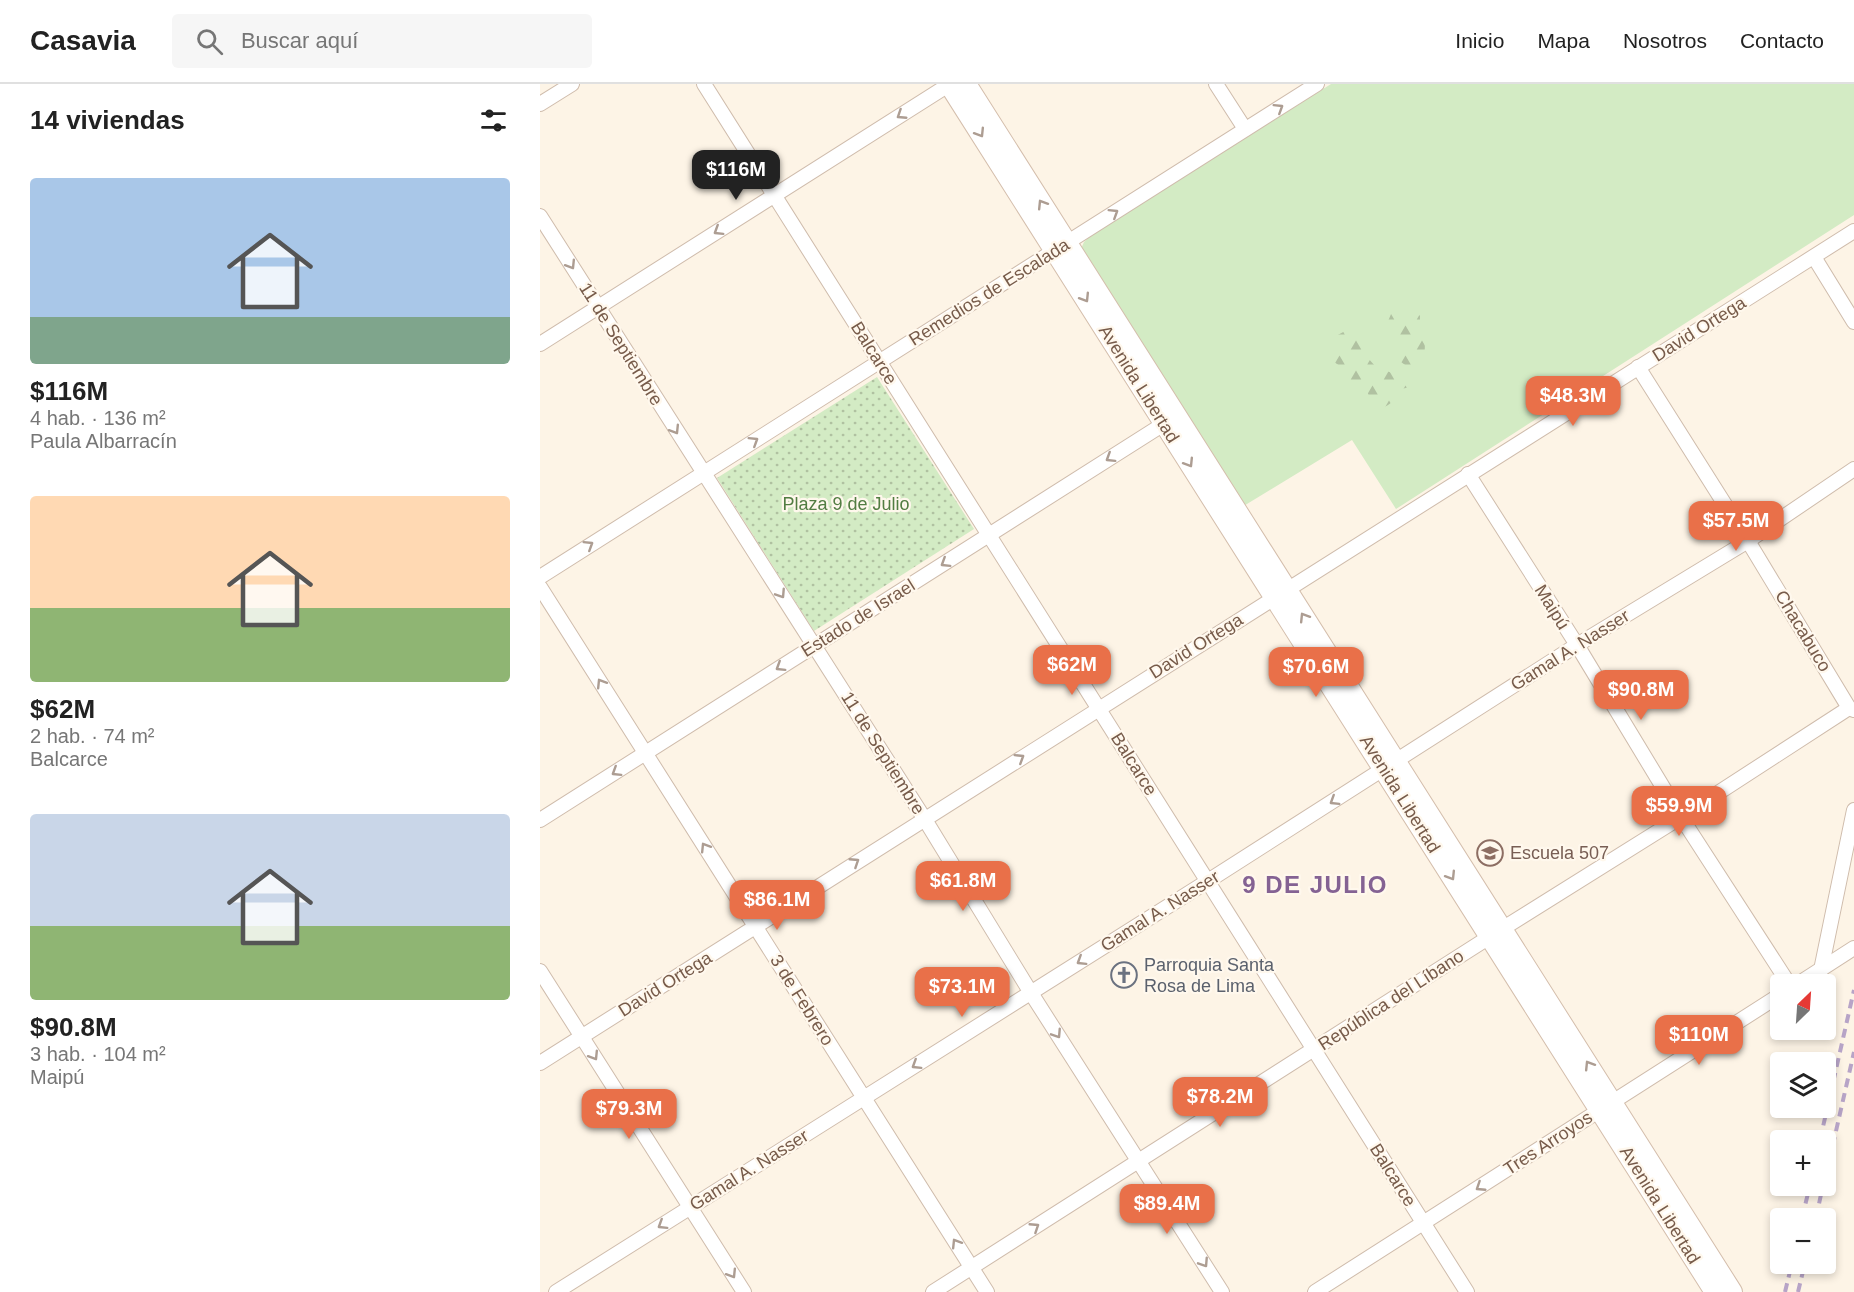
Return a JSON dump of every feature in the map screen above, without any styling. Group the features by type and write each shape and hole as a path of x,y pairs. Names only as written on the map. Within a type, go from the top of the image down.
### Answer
{"main road":[{"name":"Avenida Libertad","path":"949,84 1061,246"},
{"name":"Avenida Libertad","path":"966,84 1061,246 1606,1106 1716,1288"}],"street":[{"path":"540,104 572,84"},
{"name":"Balcarce","path":"704,84 1467,1292"},
{"path":"540,344 949,84"},
{"path":"1216,84 1245,129"},
{"name":"Remedios de Escalada","path":"540,576 1317,84"},
{"name":"11 de Septiembre","path":"540,216 815,646 1031,993 1222,1292"},
{"name":"David Ortega","path":"540,1063 1854,231"},
{"path":"1814,257 1854,322"},
{"name":"Chacabuco","path":"1638,367 1852,709"},
{"name":"Estado de Israel","path":"540,820 1170,420"},
{"name":"Gamal A. Nasser","path":"556,1292 1390,766 1576,645 1748,541 1854,469"},
{"name":"Maipú","path":"1468,474 1681,817 1783,974"},
{"name":"3 de Febrero","path":"540,587 987,1292"},
{"name":"República del Líbano","path":"933,1292 1852,709"},
{"path":"1821,970 1854,810"},
{"path":"1814,974 1854,948"},
{"path":"540,971 744,1292"},
{"name":"Tres Arroyos","path":"1315,1292 1770,1001"}],"green space":[{"path":"1331,84 1854,84 1854,215 1396,509 1352,440 1242,507 1081,249 1089,237"},
{"path":"1403,306 1417,312 1420,316 1425,351 1415,368 1408,367 1401,362 1397,342 1388,333 1386,326 1394,307"},
{"path":"1345,331 1360,334 1361,345 1367,357 1376,367 1392,373 1396,367 1405,369 1415,377 1413,384 1398,389 1392,402 1384,407 1370,399 1367,391 1351,391 1345,387 1344,369 1330,359 1336,336"},
{"name":"Plaza 9 de Julio","path":"877,377 974,529 814,631 717,478"}],"railway":[{"path":"1822,1130 1854,990"},
{"path":"1836,1131 1854,1052"},
{"path":"1804,1208 1807,1196"},
{"path":"1818,1208 1821,1196"},
{"path":"1785,1292 1789,1274"},
{"path":"1798,1292 1802,1274"}],"place":[{"name":"Escuela 507","path":"1490,853"},
{"name":"Parroquia Santa Rosa de Lima","path":"1124,975"}],"district":[{"name":"9 DE JULIO","path":"1315,884"}]}
